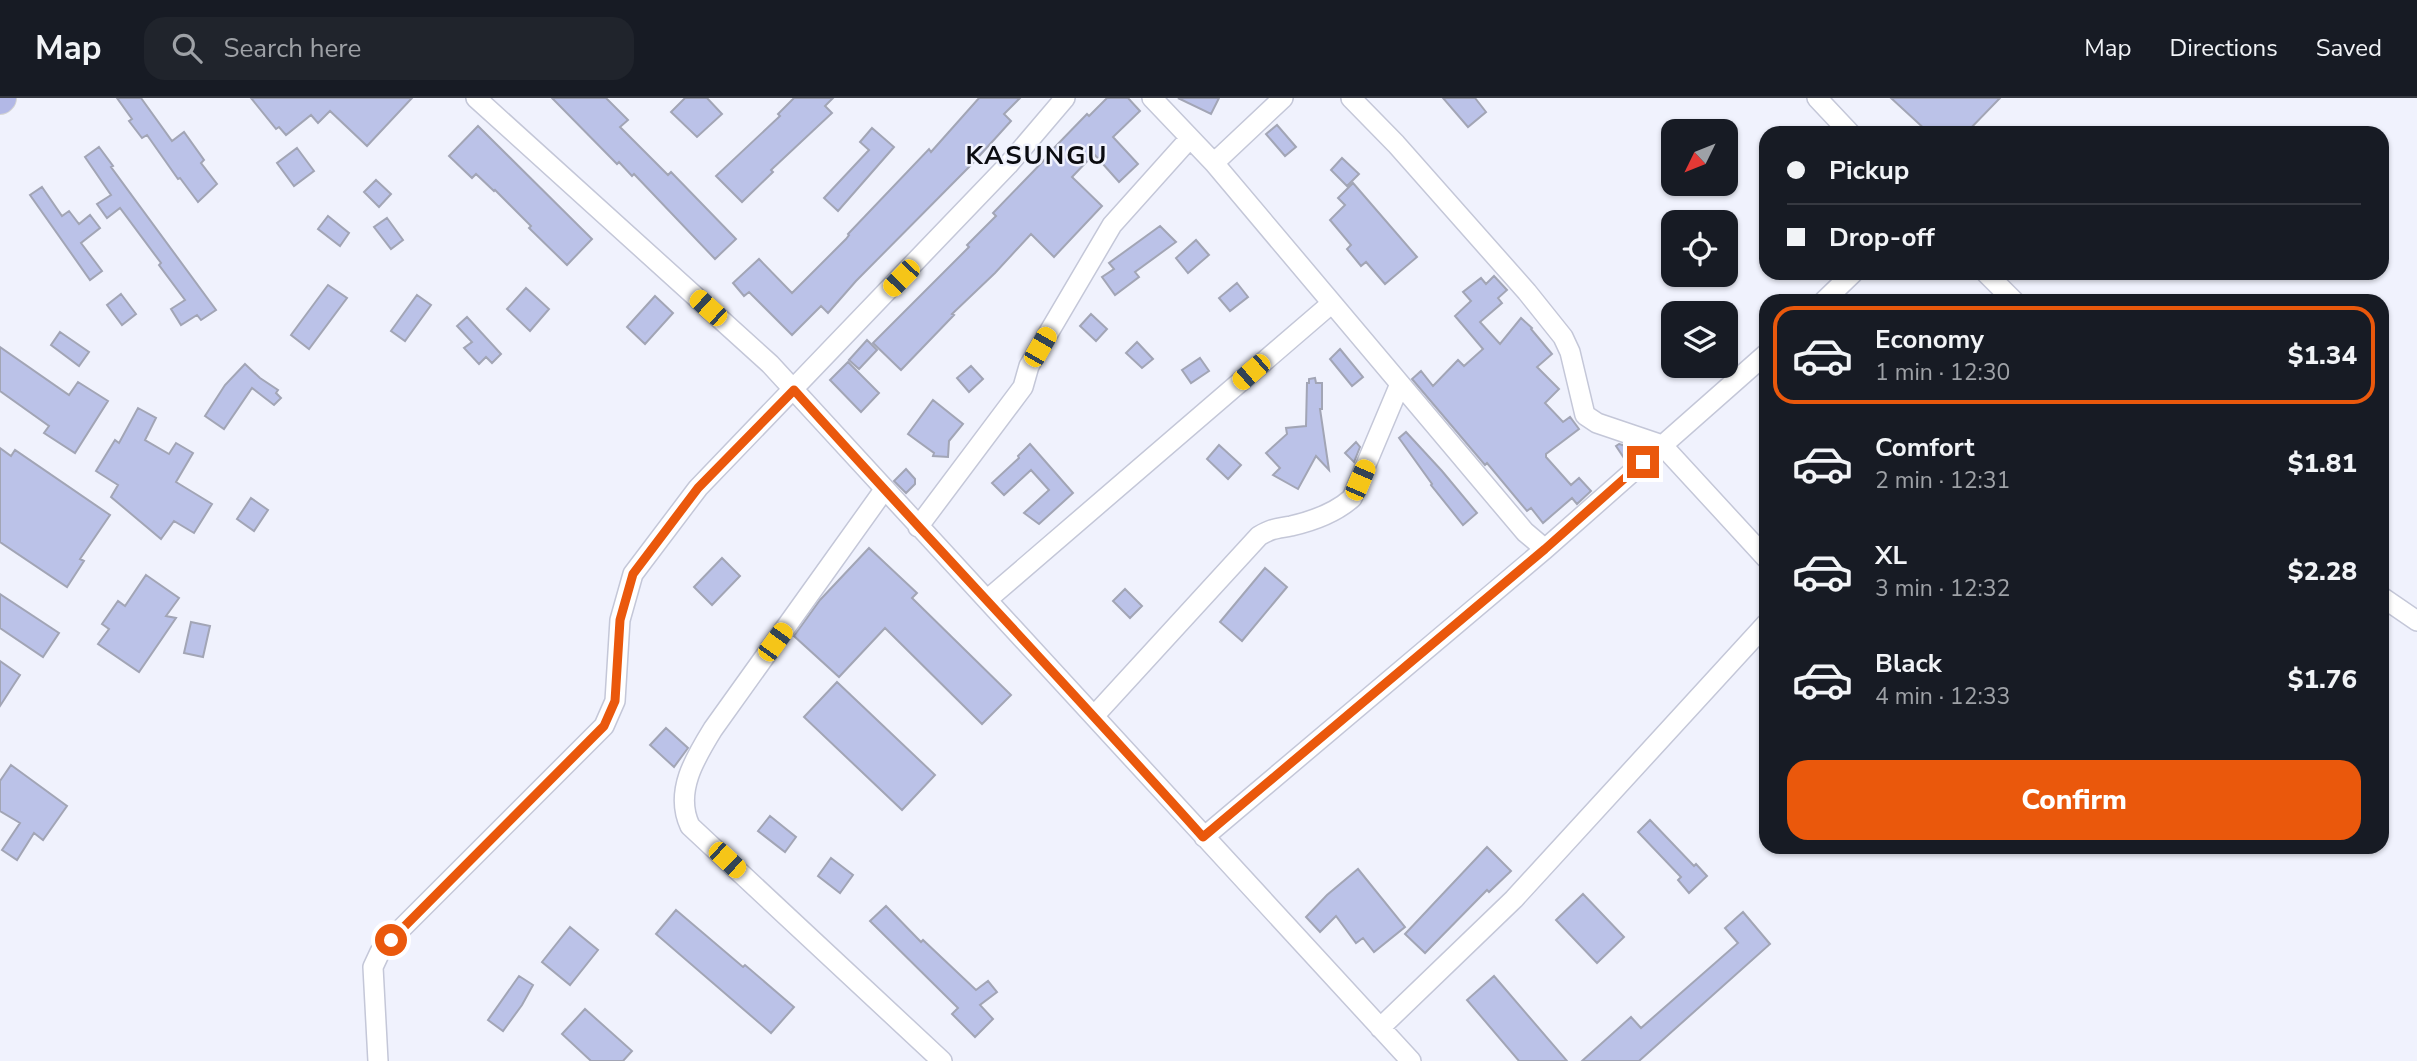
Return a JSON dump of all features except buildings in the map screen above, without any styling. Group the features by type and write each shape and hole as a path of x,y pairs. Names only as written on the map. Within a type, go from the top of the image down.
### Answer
{"street":[{"path":"378,1061 373,967 380,952 604,726 615,701 620,620 633,574 698,488 1008,165 1065,98"},
{"path":"1152,98 1214,163 1525,532 1545,549"},
{"path":"1214,163 1283,98"},
{"path":"1351,98 1396,144 1563,337 1570,352 1585,415 1597,423 1662,445 1759,550"},
{"path":"1817,98 1843,126"},
{"path":"479,99 770,364 1411,1061"},
{"path":"918,527 1023,387 1030,366 1112,225 1190,138"},
{"path":"1831,294 1846,280"},
{"path":"1993,280 2007,294"},
{"path":"988,599 1332,303"},
{"path":"1203,837 1545,549 1759,360"},
{"path":"1094,716 1259,536 1273,527 1290,526 1338,510 1352,498 1400,384"},
{"path":"884,490 697,754 684,795 685,815 690,826 942,1061"},
{"path":"2389,602 2417,621"},
{"path":"1380,1028 1514,900 1759,632"}],"district":[{"name":"KASUNGU","path":"1037,155"}],"route":[{"path":"391,940 604,726 615,701 620,620 633,574 698,488 794,390 1203,837 1545,549 1643,462"}]}
